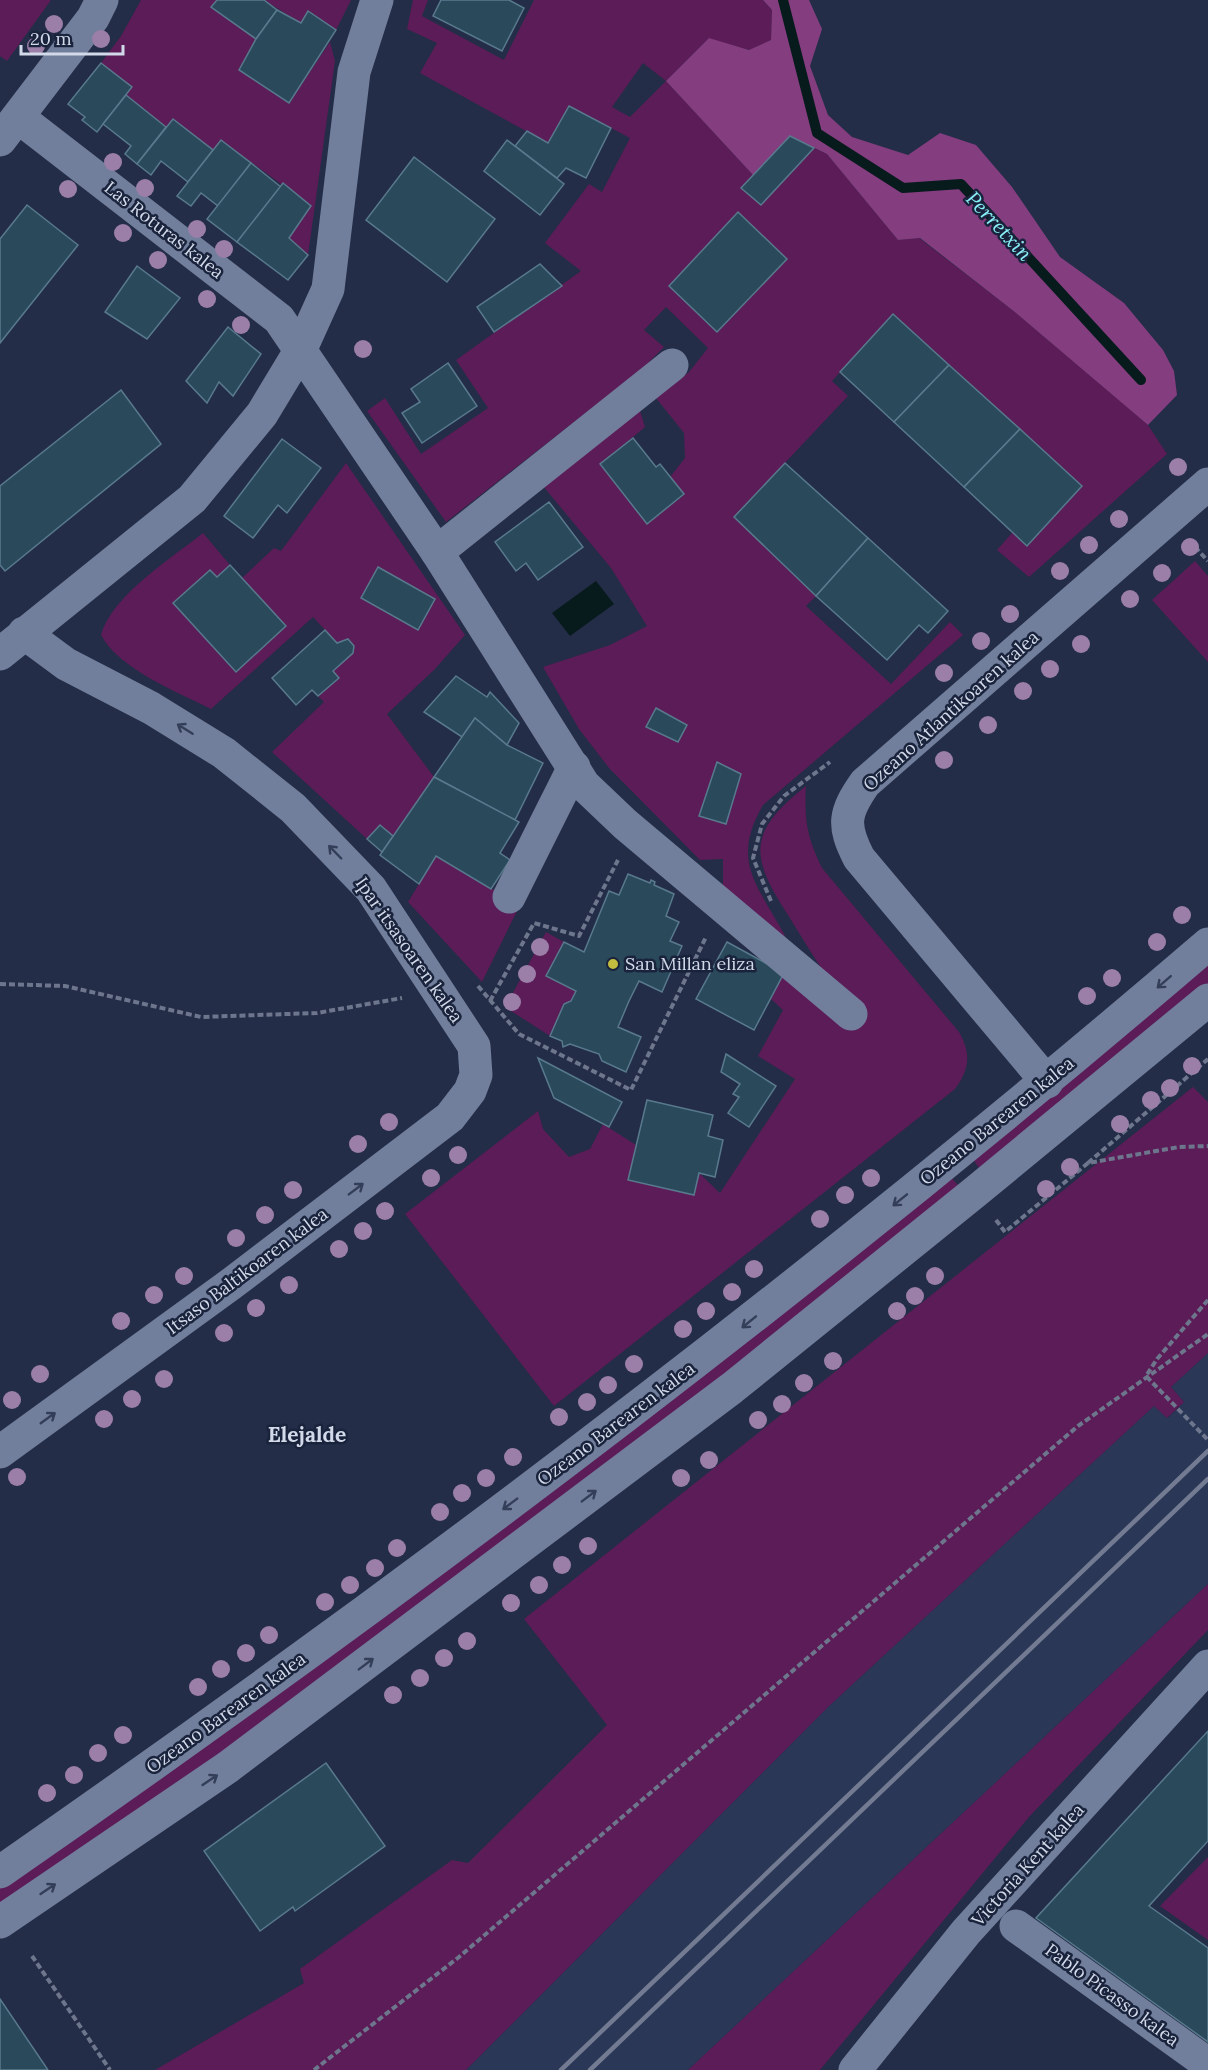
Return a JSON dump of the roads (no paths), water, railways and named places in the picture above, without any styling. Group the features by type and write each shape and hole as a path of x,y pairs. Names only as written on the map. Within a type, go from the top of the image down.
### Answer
{"street":[{"path":"9,128 93,18 102,0"},
{"path":"0,654 192,499 262,414 300,351 328,289 354,72 377,0"},
{"name":"Las Roturas kalea","path":"9,128 279,319 437,552 584,785 633,831 851,1014"},
{"path":"437,552 672,365"},
{"name":"Ozeano Atlantikoaren kalea","path":"1047,1082 859,858 847,831 847,817 852,801 865,783 1208,484"},
{"name":"Ipar itsasoaren kalea","path":"24,633 66,664 152,708 224,753 293,808 371,889 420,960 474,1046 476,1075"},
{"path":"509,897 574,767"},
{"name":"Ozeano Barearen kalea","path":"0,1872 228,1713 432,1564 731,1337 1047,1082 1208,944"},
{"path":"0,1922 266,1739 732,1389 1208,1000"},
{"name":"Itsaso Baltikoaren kalea","path":"0,1452 231,1284 450,1117 470,1091 476,1075"},
{"name":"Victoria Kent kalea","path":"855,2070 966,1932 1208,1666"},
{"name":"Pablo Picasso kalea","path":"1016,1926 1208,2064"}],"waterway":[{"name":"Perretxin","path":"783,0 817,133 903,188 961,184 1141,380"}],"railway":[{"path":"561,2070 1208,1451"},
{"path":"590,2070 1208,1479"}],"place":[{"name":"San Millan eliza","path":"613,964"}],"district":[{"name":"Elejalde","path":"307,1435"}]}
